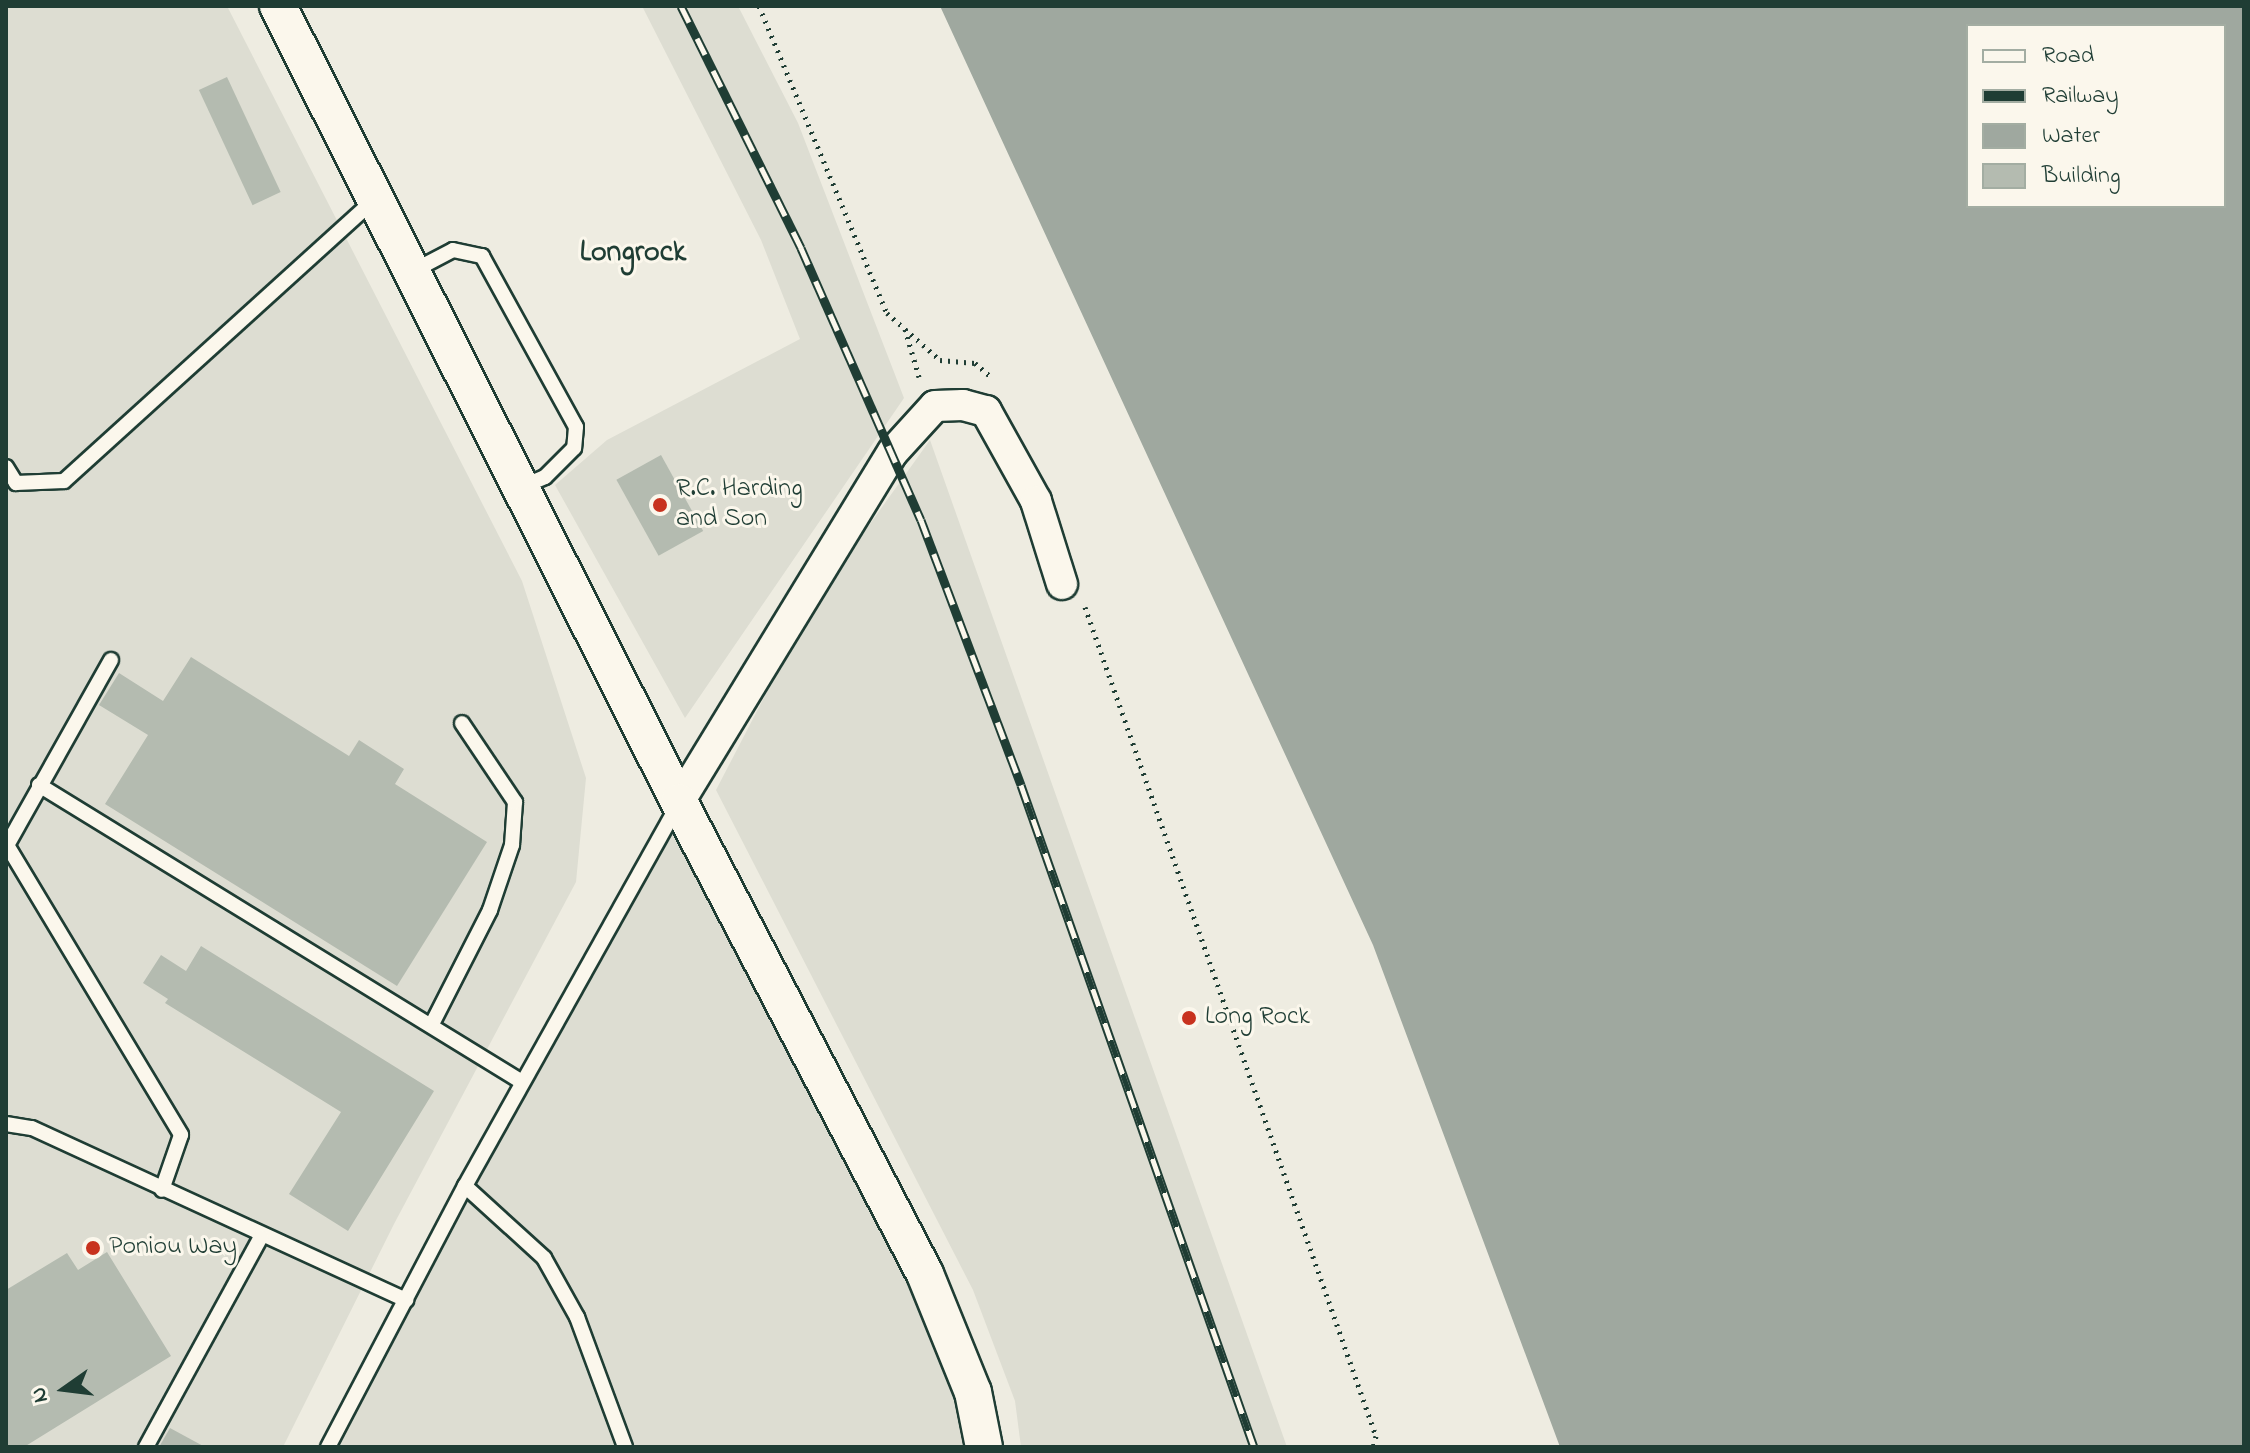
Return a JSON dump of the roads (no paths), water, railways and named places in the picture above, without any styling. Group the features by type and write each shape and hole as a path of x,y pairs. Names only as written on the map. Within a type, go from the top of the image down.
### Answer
{"street":[{"path":"278,6 679,802 925,1274 973,1392 984,1447"},
{"path":"679,802 893,452 935,406 963,405 986,411 1036,501 1062,584"}],"lane":[{"path":"6,467 16,483 64,481 376,198"},
{"path":"413,271 453,250 482,256 576,427 574,448 545,477 521,487"},
{"path":"111,660 7,845 181,1135 162,1190"},
{"path":"432,1024 490,910 512,845 515,802 462,723"},
{"path":"39,785 522,1082"},
{"path":"328,1447 465,1186 679,802"},
{"path":"6,1124 32,1128 261,1237 406,1300"},
{"path":"465,1186 544,1258 582,1329 625,1447"},
{"path":"146,1447 261,1237"}],"water":[{"path":"940,6 2244,6 2244,1447 1560,1447 1373,945"}],"railway":[{"path":"681,6 801,248 921,520 1021,785 1254,1447"}],"place":[{"name":"R.C. Harding and Son","path":"660,505"},
{"name":"Long Rock","path":"1189,1018"},
{"name":"Poniou Way","path":"93,1248"}],"district":[{"name":"Longrock","path":"633,253"}]}
